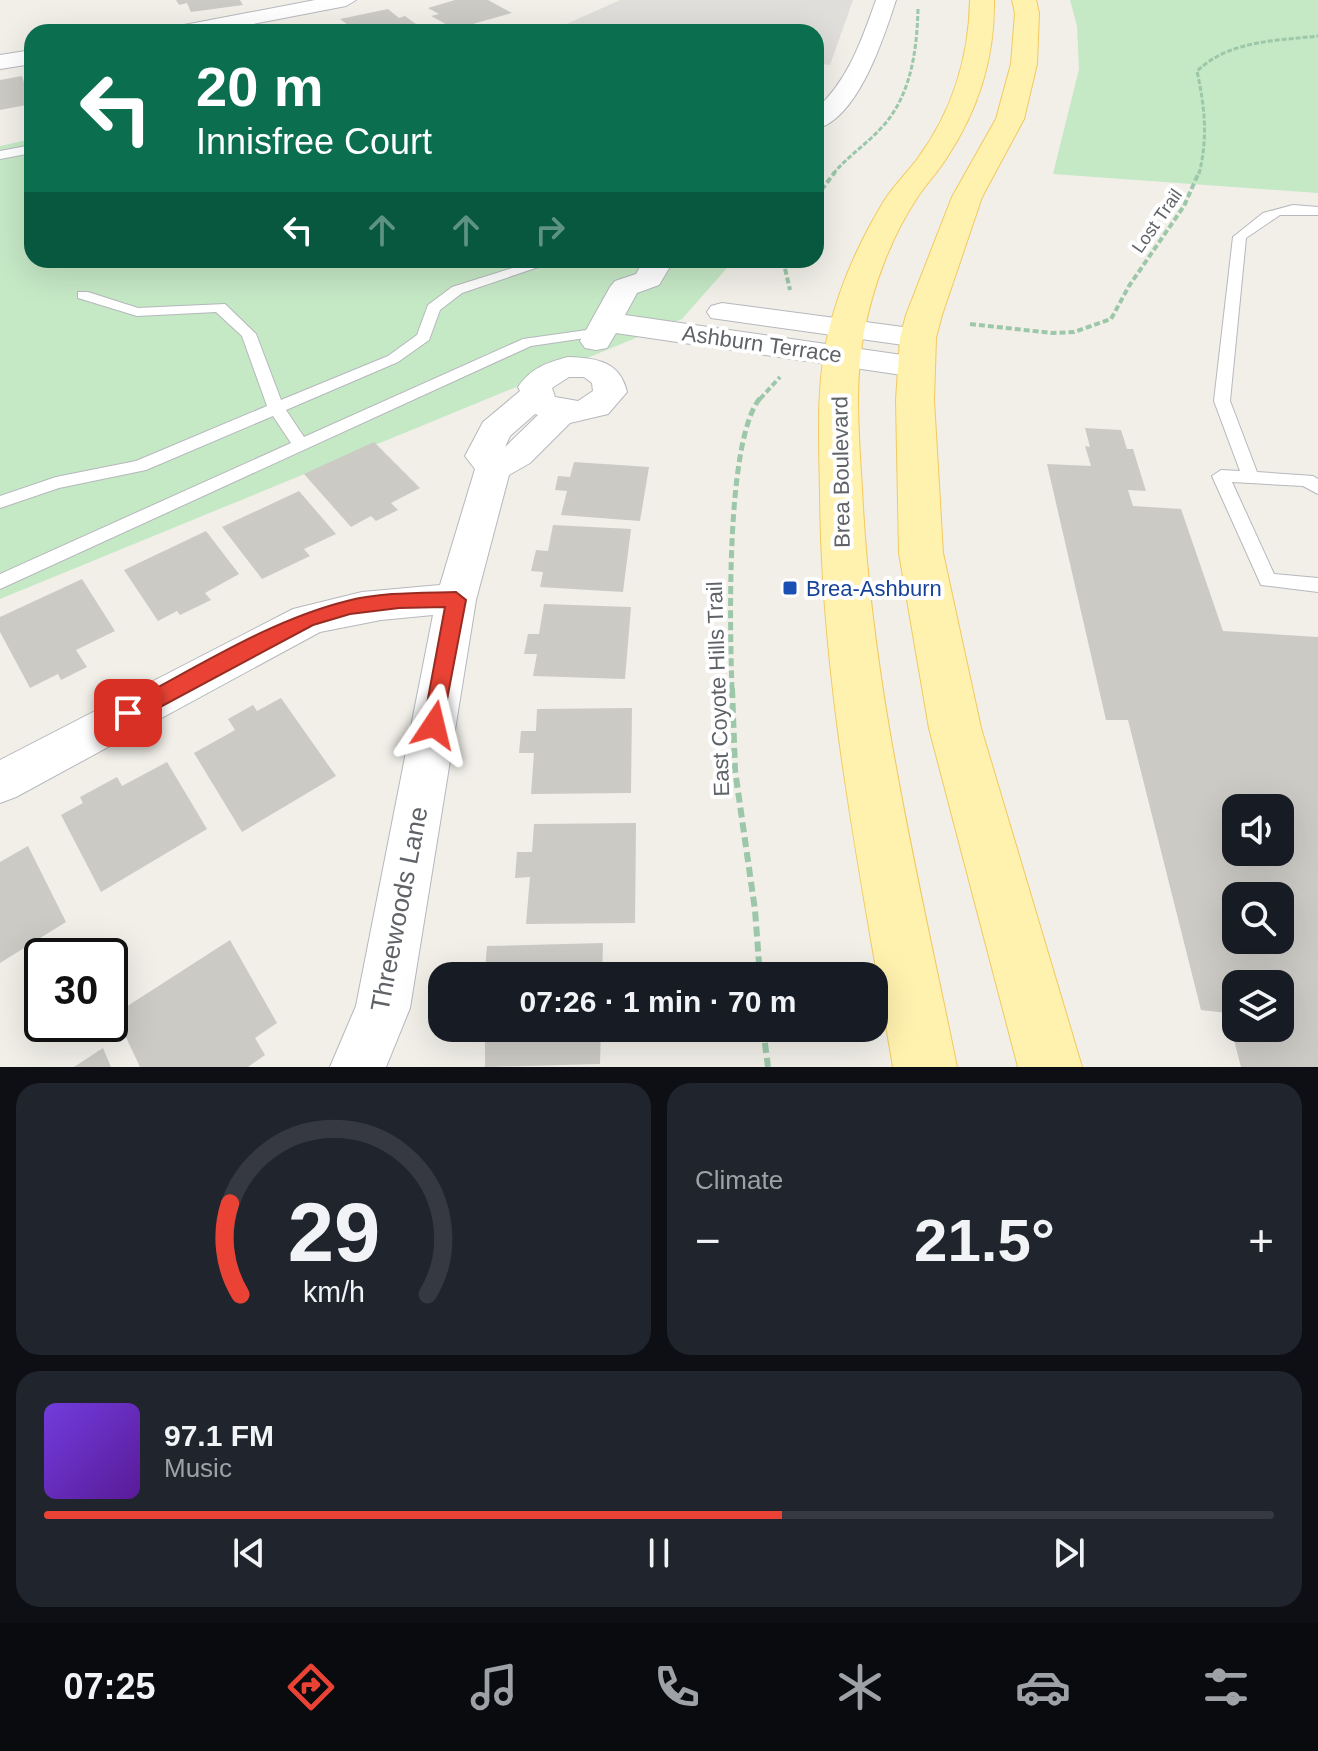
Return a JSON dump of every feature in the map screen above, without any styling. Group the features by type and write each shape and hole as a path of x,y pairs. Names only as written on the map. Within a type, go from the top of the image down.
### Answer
{"main road":[{"name":"Brea Boulevard","path":"925,1067 874,792 848,622 840,536 845,343 868,259 901,198 933,158 978,64 983,25 982,0"},
{"path":"1024,0 1027,13 1024,64 1010,119 967,197 917,352 921,553 955,728 1050,1067"}],"street":[{"path":"221,24 346,0"},
{"path":"824,115 841,99 869,48 886,0"},
{"path":"0,62 24,58"},
{"path":"548,404 587,411 606,400 610,392 607,378 591,368 580,367 614,300 649,279 653,268"},
{"name":"Ashburn Terrace","path":"614,300 845,343 917,352"},
{"name":"Threewoods Lane","path":"358,1067 383,1008 456,600 493,468 518,455 548,404 535,387 547,374 560,368 580,367"},
{"path":"0,783 307,620 350,607 399,601 456,600"}],"lane":[{"path":"0,155 24,150"},
{"path":"1251,478 1222,401 1240,237 1266,215 1288,206 1318,211"},
{"path":"0,502 56,483 140,466 393,359 424,337 433,308 457,290 527,268"},
{"path":"83,295 137,312 220,307 249,334 276,408 302,446"},
{"path":"0,582 302,446 614,300"},
{"path":"1318,488 1307,480 1221,476 1268,580 1318,585"}],"path":[{"path":"824,187 846,159 886,123 902,96 911,71 918,32 918,0"},
{"name":"Lost Trail","path":"970,324 1052,333 1074,332 1111,319 1127,284 1173,226 1196,188 1208,144 1197,71 1208,58 1227,49 1318,36"},
{"path":"785,268 792,299"},
{"name":"East Coyote Hills Trail","path":"759,962 755,910 735,770 729,603 741,441 757,402 788,368"},
{"path":"765,1042 768,1067"}],"shaded area":[{"path":"620,0 853,0 830,65 824,64 824,24 566,24"}],"green space":[{"path":"1070,0 1318,0 1318,193 1053,174 1079,69 1077,26"},
{"path":"24,141 24,268 727,268 682,319 0,599 0,146"}],"building":[{"path":"176,0 240,0 243,5 191,12 187,3 179,5"},
{"path":"455,0 488,0 512,13 473,24 446,24 431,16 439,14 428,8"},
{"path":"388,9 399,18 405,16 416,24 347,24 340,19"},
{"path":"22,76 24,106 0,110 0,80"},
{"path":"1085,428 1121,430 1127,449 1133,449 1146,491 1128,490 1133,506 1181,509 1223,631 1318,637 1318,1067 1241,1067 1235,1042 1294,1042 1294,970 1222,970 1222,1012 1201,1010 1128,720 1106,720 1047,464 1091,466 1085,446 1090,447"},
{"path":"374,442 420,488 391,503 398,510 376,521 371,516 351,527 304,474"},
{"path":"574,462 649,467 640,521 561,515 567,491 555,490 558,476 570,477"},
{"path":"299,491 336,534 304,549 310,556 262,579 222,527"},
{"path":"553,525 631,529 623,592 540,587 543,572 531,571 536,550 548,551"},
{"path":"206,531 239,574 205,593 211,600 180,615 177,611 158,621 124,570"},
{"path":"82,579 115,631 76,650 87,667 61,680 58,674 30,688 0,632 0,617"},
{"path":"544,604 631,607 625,679 533,676 537,654 524,654 528,634 539,634"},
{"path":"281,698 336,776 242,832 194,753 235,730 228,719 253,705 257,711"},
{"path":"632,708 631,793 531,794 534,753 519,753 521,731 536,731 537,709"},
{"path":"167,762 207,829 101,892 61,815 83,803 80,797 117,777 122,786"},
{"path":"636,823 635,923 526,924 530,877 515,878 517,852 532,852 534,824"},
{"path":"28,846 66,922 40,938 24,938 24,948 0,963 0,862"},
{"path":"230,940 277,1023 255,1038 265,1055 248,1067 140,1067 128,1042 128,1006"},
{"path":"603,943 602,962 486,962 487,946"},
{"path":"485,1042 601,1042 600,1064 485,1067"},
{"path":"103,1048 111,1067 74,1067"}],"place":[{"name":"Brea-Ashburn","path":"790,588"}],"route":[{"path":"128,713 307,620 350,607 399,601 456,600 434,725"}]}
